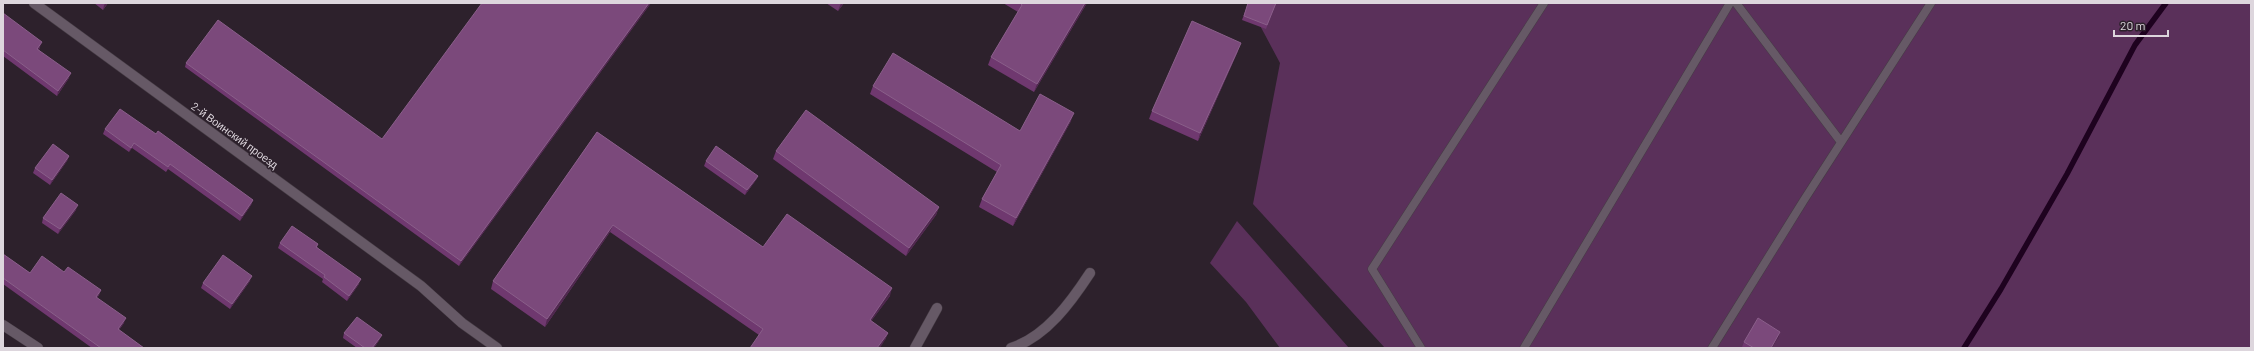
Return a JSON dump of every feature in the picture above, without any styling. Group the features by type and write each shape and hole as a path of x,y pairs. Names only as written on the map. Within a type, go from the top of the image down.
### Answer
{"street":[{"name":"2-й Воинский проезд","path":"34,3 421,286 462,323 497,348"},
{"path":"1011,348 1038,334 1071,301 1090,273"},
{"path":"916,348 937,308"},
{"path":"3,325 38,348"}],"lane":[{"path":"1421,348 1372,269 1544,3"},
{"path":"1524,348 1730,3"},
{"path":"1736,3 1841,142"},
{"path":"1712,348 1930,3"}],"shaded area":[{"path":"1248,3 2251,3 2251,348 1385,348 1253,204 1280,63"},
{"path":"1237,221 1349,348 1280,348 1246,302 1210,263"}],"building":[{"path":"482,3 649,3 461,261 186,63 218,20 382,139"},
{"path":"1020,3 1085,3 1037,84 991,57 1022,5"},
{"path":"1248,3 1276,3 1267,25 1244,16"},
{"path":"3,13 42,42 37,49 71,73 58,91 3,50"},
{"path":"1192,21 1241,43 1200,133 1152,111"},
{"path":"893,53 1020,131 1040,94 1074,113 1016,218 982,199 1001,165 873,86"},
{"path":"120,109 156,134 158,131 253,200 242,216 170,164 168,167 134,143 131,148 105,129"},
{"path":"806,110 939,207 909,248 776,151"},
{"path":"597,132 763,247 787,214 892,288 870,320 888,333 877,348 750,348 763,329 613,225 547,319 493,281"},
{"path":"53,144 69,156 52,180 35,168"},
{"path":"716,146 758,176 747,190 706,161"},
{"path":"61,193 78,205 60,229 43,218"},
{"path":"292,226 318,244 316,247 361,279 349,296 324,277 325,275 280,243"},
{"path":"3,254 30,273 42,256 64,272 68,267 101,290 96,297 126,318 118,329 144,348 101,348 3,278"},
{"path":"223,255 252,276 232,304 203,283"},
{"path":"357,317 382,335 372,348 365,348 344,333"},
{"path":"1758,318 1780,332 1771,348 1754,348 1744,342"}],"waterway":[{"path":"1964,348 2001,289 2067,174 2135,45 2166,3"}]}
